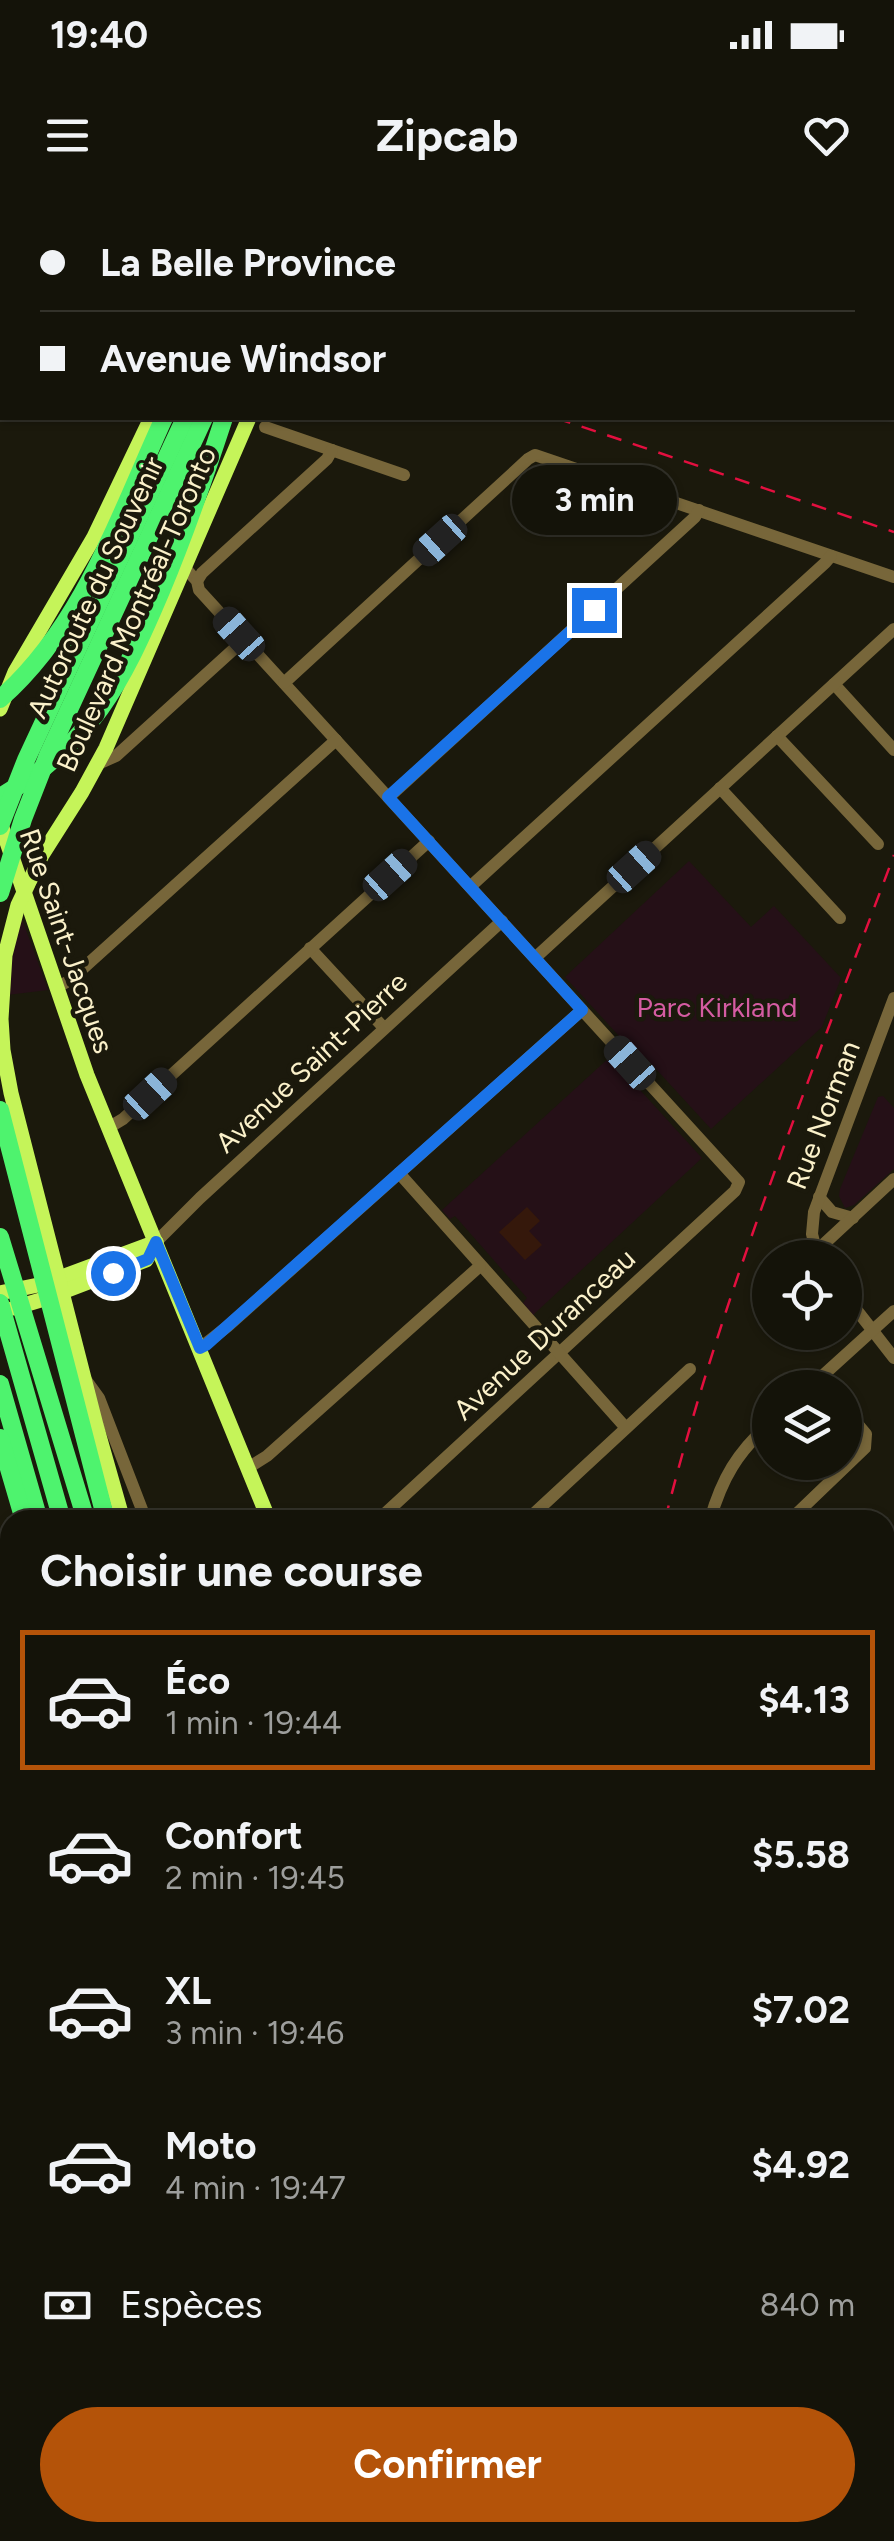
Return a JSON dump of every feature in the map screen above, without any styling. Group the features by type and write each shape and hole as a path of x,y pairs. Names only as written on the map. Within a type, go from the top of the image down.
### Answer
{"highway":[{"path":"0,699 50,646 74,609 163,420"},
{"name":"Autoroute du Souvenir","path":"2,884 4,799 184,420"},
{"name":"Autoroute du Souvenir","path":"6,827 48,755 203,420"},
{"path":"4,799 81,733 130,662 198,496 223,420"},
{"path":"198,496 235,420"},
{"path":"0,1110 103,1510"},
{"path":"0,1237 11,1276 7,1312 59,1510"},
{"path":"7,1312 82,1510"},
{"path":"0,1384 22,1510"},
{"path":"7,1435 35,1510"}],"main road":[{"path":"0,710 15,672 94,537 151,420"},
{"name":"Boulevard Montréal-Toronto","path":"121,1510 11,1094 2,1050 3,971 10,932 24,890 98,764 248,420"},
{"name":"Rue Saint-Jacques","path":"6,827 87,1075 266,1510"},
{"name":"Avenue Saint-Pierre","path":"7,1312 156,1242"},
{"name":"Avenue Saint-Pierre","path":"0,1293 61,1285"}],"street":[{"path":"266,426 404,475"},
{"path":"197,581 332,450"},
{"path":"284,683 531,456 894,577"},
{"path":"388,797 700,510"},
{"path":"471,886 831,556"},
{"path":"184,568 197,581 199,590 582,1010 200,1348"},
{"path":"536,957 894,629"},
{"path":"98,764 116,756 244,639"},
{"path":"834,684 894,750"},
{"path":"778,736 878,844"},
{"path":"57,987 69,981 336,740"},
{"path":"720,788 840,918"},
{"path":"108,1128 124,1118 428,841"},
{"name":"Avenue Saint-Pierre","path":"156,1242 502,920"},
{"path":"310,948 384,1028"},
{"name":"Rue Norman","path":"813,1240 819,1196 894,998"},
{"name":"Avenue Duranceau","path":"389,1510 735,1191 739,1182 582,1010"},
{"path":"399,1174 626,1428"},
{"path":"831,1240 894,1180"},
{"path":"819,1196 832,1212 853,1218"},
{"path":"248,1468 267,1456 480,1266"},
{"path":"833,1370 894,1310"},
{"path":"862,1317 894,1358"},
{"path":"538,1510 690,1370"},
{"path":"85,1378 99,1398 142,1510"},
{"path":"714,1510 734,1463 752,1439"},
{"path":"801,1510 833,1480"}],"green space":[{"name":"Parc Kirkland","path":"689,861 751,927 774,906 841,978 822,1027 711,1129 565,977"},
{"path":"21,916 48,990 7,995 10,962"},
{"name":"Parc Kirkland","path":"610,1057 702,1158 533,1315 523,1303 527,1298 455,1216 450,1219 442,1210"},
{"path":"883,1096 894,1108 894,1169 854,1205 845,1208 840,1189 878,1097"}],"shaded area":[{"path":"527,1207 540,1221 529,1231 542,1245 525,1260 499,1232"}],"railway":[{"path":"562,420 894,532"},
{"path":"668,1510 741,1267 894,855"}],"route":[{"path":"113,1273 148,1259 156,1242 200,1348 206,1345 582,1010 388,797 594,610"}]}
